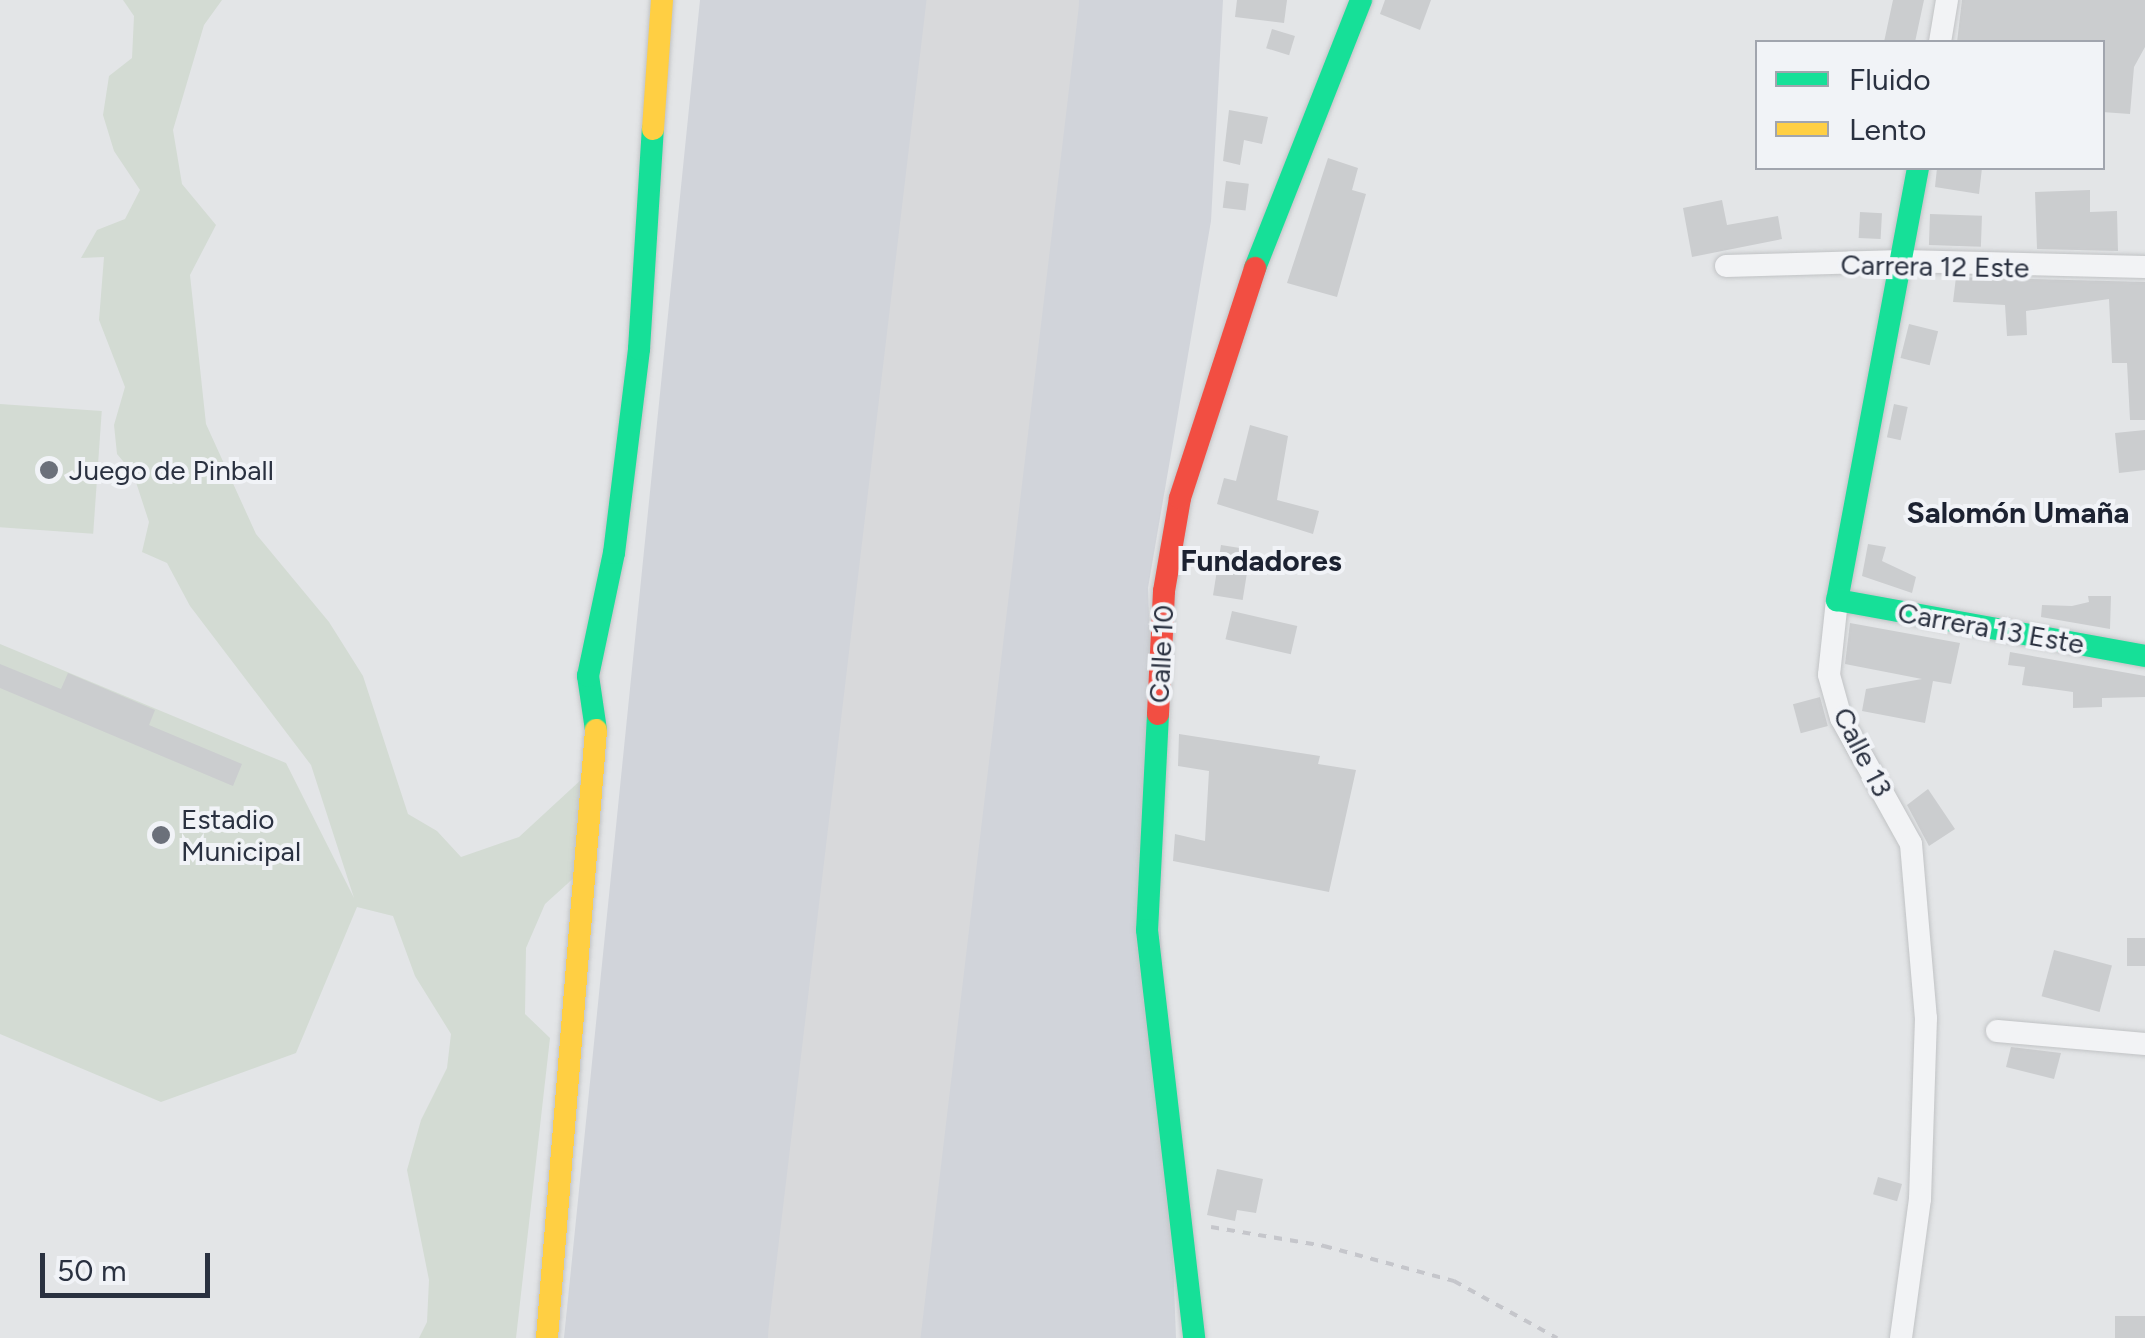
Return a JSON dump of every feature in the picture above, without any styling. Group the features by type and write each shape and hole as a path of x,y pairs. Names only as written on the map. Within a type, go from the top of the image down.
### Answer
{"street":[{"path":"546,1338 599,750 588,676 614,553 639,349 662,0"},
{"name":"Calle 10","path":"1194,1338 1147,930 1164,591 1180,498 1229,335 1361,0"},
{"path":"1940,40 1947,0"},
{"name":"Calle 13","path":"1902,1338 1920,1199 1926,1018 1912,844 1841,718 1829,676 1837,600 1918,170"},
{"name":"Carrera 12 Este","path":"1726,266 1902,261 2145,268"},
{"name":"Carrera 13 Este","path":"1837,600 2145,656"},
{"path":"1998,1031 2145,1044"}],"path":[{"path":"1181,1223 1324,1246 1454,1281 1557,1338"}],"shaded area":[{"path":"123,0 222,0 204,25 173,130 182,184 216,225 190,275 206,424 256,534 329,622 363,676 408,814 437,831 461,857 519,837 583,778 577,875 545,904 526,948 525,1014 550,1038 516,1338 419,1338 427,1322 429,1280 407,1170 421,1120 447,1068 451,1034 415,976 393,916 357,907 296,1053 161,1102 0,1034 0,644 286,763 354,898 311,765 190,606 167,563 142,552 149,522 133,473 117,454 114,425 125,387 99,320 104,257 81,258 97,230 125,219 140,190 114,151 103,115 109,76 132,58 134,16"},
{"path":"700,0 1223,0 1211,221 1148,588 1176,1338 564,1338"},
{"name":"Juego de Pinball","path":"0,404 102,411 93,534 0,527"}],"building":[{"path":"1237,0 1287,0 1284,23 1235,17"},
{"path":"1385,0 1431,0 1420,30 1380,14"},
{"path":"1893,0 1924,0 1915,40 1884,40"},
{"path":"1962,0 2145,0 2145,47 2134,67 2130,114 2105,112 2105,40 1957,40"},
{"path":"1272,29 1295,36 1289,55 1266,48"},
{"path":"1229,110 1268,117 1262,144 1244,140 1240,165 1223,161"},
{"path":"1328,158 1358,168 1352,190 1366,194 1337,297 1287,283"},
{"path":"1937,170 1982,170 1979,194 1935,187"},
{"path":"1226,181 1249,184 1246,211 1223,208"},
{"path":"2090,190 2090,212 2117,211 2118,251 2037,249 2035,192"},
{"path":"1722,200 1727,225 1778,216 1782,239 1692,257 1683,208"},
{"path":"1860,212 1882,213 1881,239 1859,238"},
{"path":"1930,214 1982,216 1981,247 1929,245"},
{"path":"1956,277 2145,282 2145,420 2130,420 2127,363 2112,363 2109,299 2026,311 2027,335 2007,336 2005,305 1953,302"},
{"path":"1909,324 1938,331 1930,365 1901,358"},
{"path":"1894,404 1908,407 1901,440 1887,437"},
{"path":"1250,425 1288,436 1277,500 1319,511 1313,534 1217,504 1224,478 1236,481"},
{"path":"2145,430 2145,470 2119,473 2115,433"},
{"path":"1868,544 1886,547 1882,561 1916,577 1912,593 1862,576"},
{"path":"1221,545 1251,550 1243,600 1213,595"},
{"path":"2088,596 2111,596 2110,629 2041,617 2042,605 2072,606 2089,602"},
{"path":"1232,611 1297,626 1291,654 1225,639"},
{"path":"1850,623 1960,643 1951,684 1933,681 1925,723 1862,711 1866,689 1922,679 1845,664"},
{"path":"2010,652 2145,676 2145,697 2102,698 2102,707 2073,708 2073,692 2022,685 2025,667 2008,665"},
{"path":"0,664 61,689 68,673 155,710 149,725 242,764 233,786 0,688"},
{"path":"1820,697 1828,726 1801,733 1793,704"},
{"path":"1179,734 1320,756 1318,764 1356,770 1329,892 1173,861 1175,834 1205,841 1209,771 1178,766"},
{"path":"1928,789 1955,829 1929,846 1907,805"},
{"path":"2127,938 2145,938 2145,966 2127,966"},
{"path":"2054,950 2112,966 2100,1012 2042,996"},
{"path":"2011,1047 2061,1053 2054,1079 2006,1067"},
{"path":"1217,1169 1263,1179 1256,1213 1237,1210 1235,1221 1207,1215"},
{"path":"1878,1177 1902,1184 1897,1201 1873,1194"},
{"path":"2115,1316 2145,1316 2145,1338 2115,1338"}],"runway":[{"path":"844,1338 1003,0"}],"traffic: fast":[{"path":"1255,268 1361,0"},
{"path":"596,730 588,676 614,553 639,349 653,129"},
{"path":"1918,170 1837,600 2145,656"},
{"path":"1158,714 1147,930 1194,1338"}],"traffic: slow":[{"path":"653,129 662,0"},
{"path":"547,1338 596,730"}],"traffic: jam":[{"path":"1158,714 1164,591 1180,498 1255,268"}],"place":[{"name":"Juego de Pinball","path":"49,470"},
{"name":"Estadio Municipal","path":"161,835"}],"district":[{"name":"Salomón Umaña","path":"2018,513"},
{"name":"Fundadores","path":"1261,561"}]}
